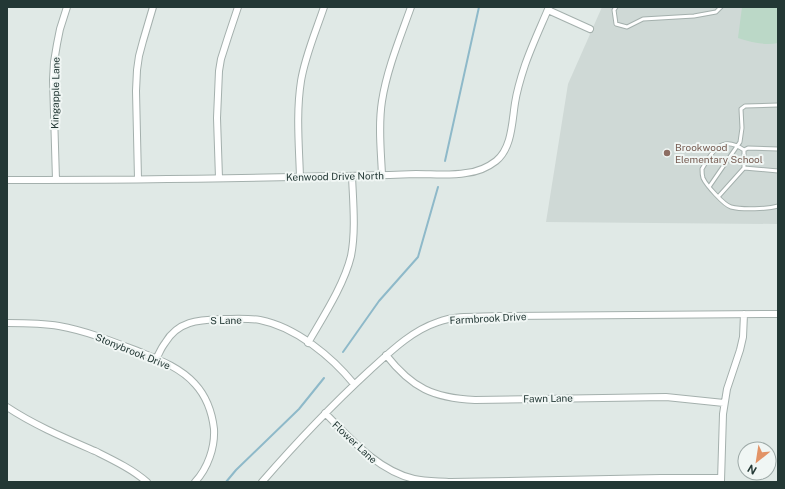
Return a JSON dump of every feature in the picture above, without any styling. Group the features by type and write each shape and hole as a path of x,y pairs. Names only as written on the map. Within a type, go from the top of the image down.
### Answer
{"street":[{"name":"Kingapple Lane","path":"56,180 53,80 54,62 56,44 67,7"},
{"path":"138,179 137,70 139,56 153,7"},
{"path":"219,178 217,118 219,71 238,7"},
{"path":"300,177 298,123 301,81 305,64 324,7"},
{"path":"382,175 380,119 382,102 386,80 411,7"},
{"name":"Kenwood Drive North","path":"7,180 450,175 478,171 488,167 500,158 507,146 520,82 549,9"},
{"path":"549,9 590,29"},
{"path":"308,342 343,279 351,255 353,233 352,176"},
{"path":"721,480 724,403 740,350 744,314"},
{"name":"Farmbrook Drive","path":"262,482 325,413 354,384 399,344 419,330 439,321 451,318 498,316 778,314"},
{"name":"S Lane","path":"156,359 164,343 175,330 182,326 202,320 252,319 285,328 308,342 334,362 354,384"},
{"name":"Stonybrook Drive","path":"7,322 44,324 76,330 124,346 156,359 176,368 186,375 202,392 206,399 211,412 214,432 210,457 206,466 195,482"},
{"name":"Fawn Lane","path":"386,355 409,379 428,392 448,397 474,400 666,397 724,403"},
{"path":"7,407 30,420 113,460 148,482"},
{"name":"Flower Lane","path":"325,413 355,443 378,463 398,474 413,479 451,482 661,478 721,480"},
{"path":"266,477 272,482"}],"lane":[{"path":"616,7 614,10 616,24 627,27 643,19 694,16 716,12 721,7"},
{"path":"709,187 740,142 742,128 741,109 745,106 778,105"},
{"path":"744,150 738,145 725,143 715,149 707,159 702,169 703,178 718,197 730,207 772,208 778,206"},
{"path":"744,150 748,148 778,149"},
{"path":"718,197 744,168 744,150"},
{"path":"744,168 778,171"}],"shaded area":[{"name":"Brookwood Elementary School","path":"602,7 778,7 778,224 546,222 568,84"}],"green space":[{"path":"742,7 778,7 778,43 763,44 738,38"}],"waterway":[{"path":"445,161 479,7"},
{"path":"343,352 379,301 418,257 438,187"},
{"path":"226,482 236,470 299,409 324,378"}],"place":[{"name":"Brookwood Elementary School","path":"667,153"}]}
